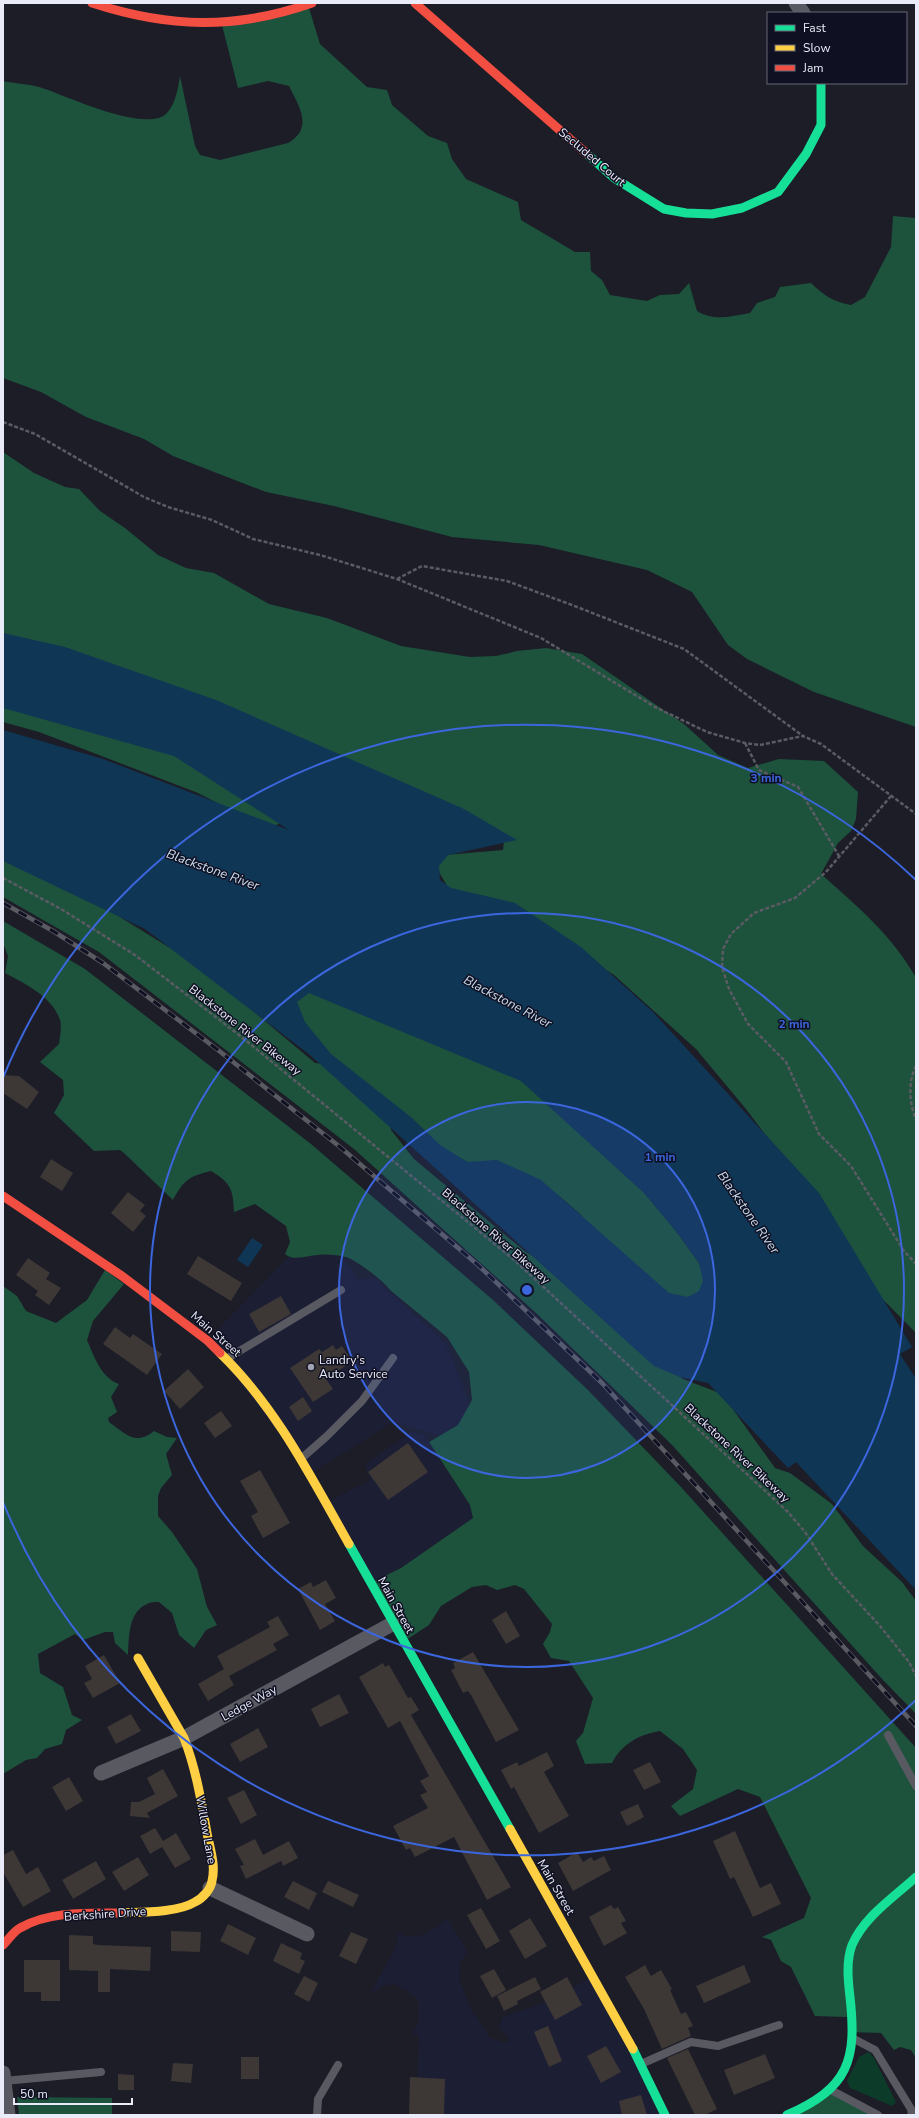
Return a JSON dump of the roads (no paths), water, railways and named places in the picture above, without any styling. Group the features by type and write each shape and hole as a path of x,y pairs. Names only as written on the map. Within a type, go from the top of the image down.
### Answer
{"street":[{"path":"92,3 160,20 194,24 219,24 244,22 312,3"},
{"name":"Secluded Court","path":"416,3 614,178 664,209 686,213 712,214 742,208 778,192 806,154 821,125 821,84"},
{"path":"796,3 802,12"},
{"name":"Main Street","path":"3,1196 122,1276 186,1323 227,1359 255,1391 286,1432 392,1624 641,2064 665,2115"},
{"name":"Ledge Way","path":"101,1773 184,1738 392,1624"},
{"path":"138,1658 184,1738"},
{"name":"Willow Lane","path":"184,1738 189,1750 206,1821 213,1868 210,1888"},
{"path":"787,2115 816,2101 831,2089 841,2076 848,2063 853,2039 848,1977 849,1959 852,1945 864,1926 880,1909 916,1877"},
{"path":"210,1888 307,1934"},
{"name":"Berkshire Drive","path":"4,1939 21,1927 35,1921 53,1917 186,1907 198,1901 210,1888"},
{"path":"3,2077 8,2115"}],"lane":[{"path":"227,1359 341,1290"},
{"path":"301,1458 327,1436 362,1401 393,1358"},
{"path":"888,1735 916,1786"},
{"path":"641,2064 691,2042 718,2046 779,2025"},
{"path":"853,2039 866,2044 878,2054 911,2110 912,2115"},
{"path":"317,2115 318,2099 338,2065"},
{"path":"3,2077 101,2072"},
{"path":"831,2089 878,2115"}],"water":[{"name":"Blackstone River","path":"3,633 65,647 216,700 464,809 517,840 448,855 439,866 440,880 451,888 515,903 581,947 653,1012 819,1193 912,1347 900,1354 916,1379 916,1590 796,1462 788,1468 708,1383 680,1377 654,1366 310,1055 145,929 3,861 3,730 103,759 289,830 174,756 3,708","holes":["309,993 521,1081 644,1193 676,1231 699,1263 703,1281 699,1291 688,1297 669,1293 541,1180 497,1160 467,1162 440,1145 412,1118 331,1054 305,1022 297,1002"]},
{"path":"252,1238 263,1245 248,1267 237,1260"}],"railway":[{"path":"3,903 53,931 103,963 218,1050 340,1147 478,1265 602,1383 916,1726"}],"place":[{"name":"Landry's Auto Service","path":"311,1367"}]}
